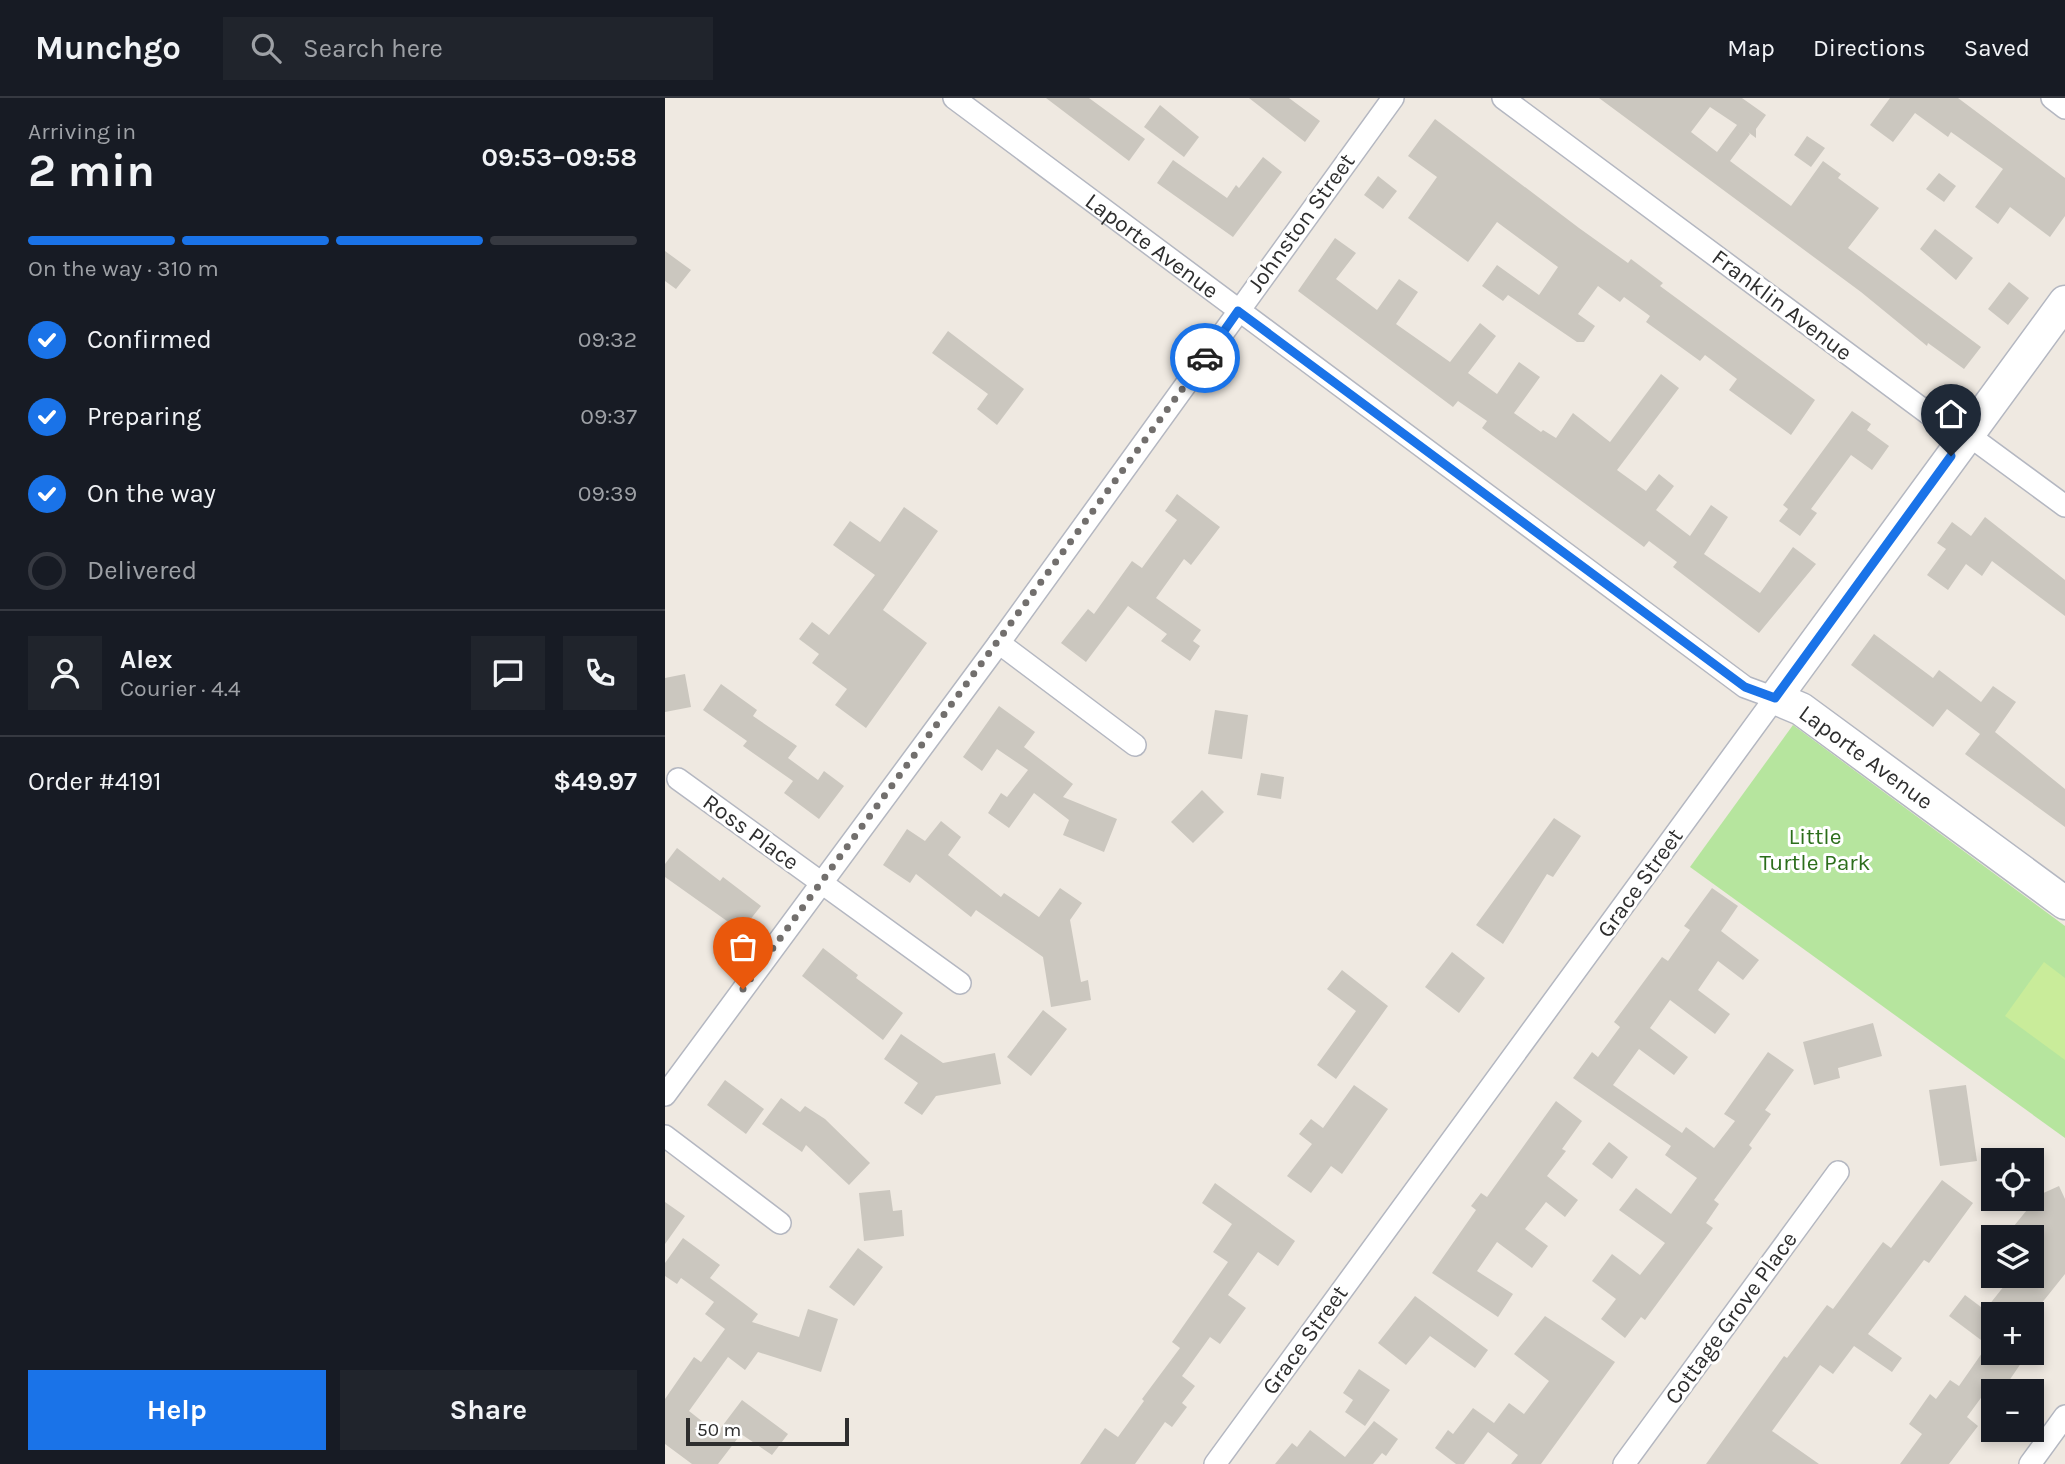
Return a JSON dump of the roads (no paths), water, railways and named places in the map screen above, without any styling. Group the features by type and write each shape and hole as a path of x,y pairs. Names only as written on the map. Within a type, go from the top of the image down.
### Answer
{"street":[{"name":"Laporte Avenue","path":"954,98 1745,687 1801,709 2065,903"},
{"name":"Johnston Street","path":"665,1095 999,643 1393,98"},
{"name":"Franklin Avenue","path":"1503,98 1937,420 1967,435 2065,506"},
{"path":"2052,98 2065,108"},
{"name":"Grace Street","path":"1215,1464 2065,302"},
{"path":"999,643 1135,745"},
{"name":"Ross Place","path":"678,779 960,984"},
{"path":"665,1136 780,1223"},
{"name":"Cottage Grove Place","path":"1624,1464 1839,1172"},
{"path":"2030,1464 2065,1416"}],"park label":[{"name":"Little Turtle Park","path":"1815,849"}]}
